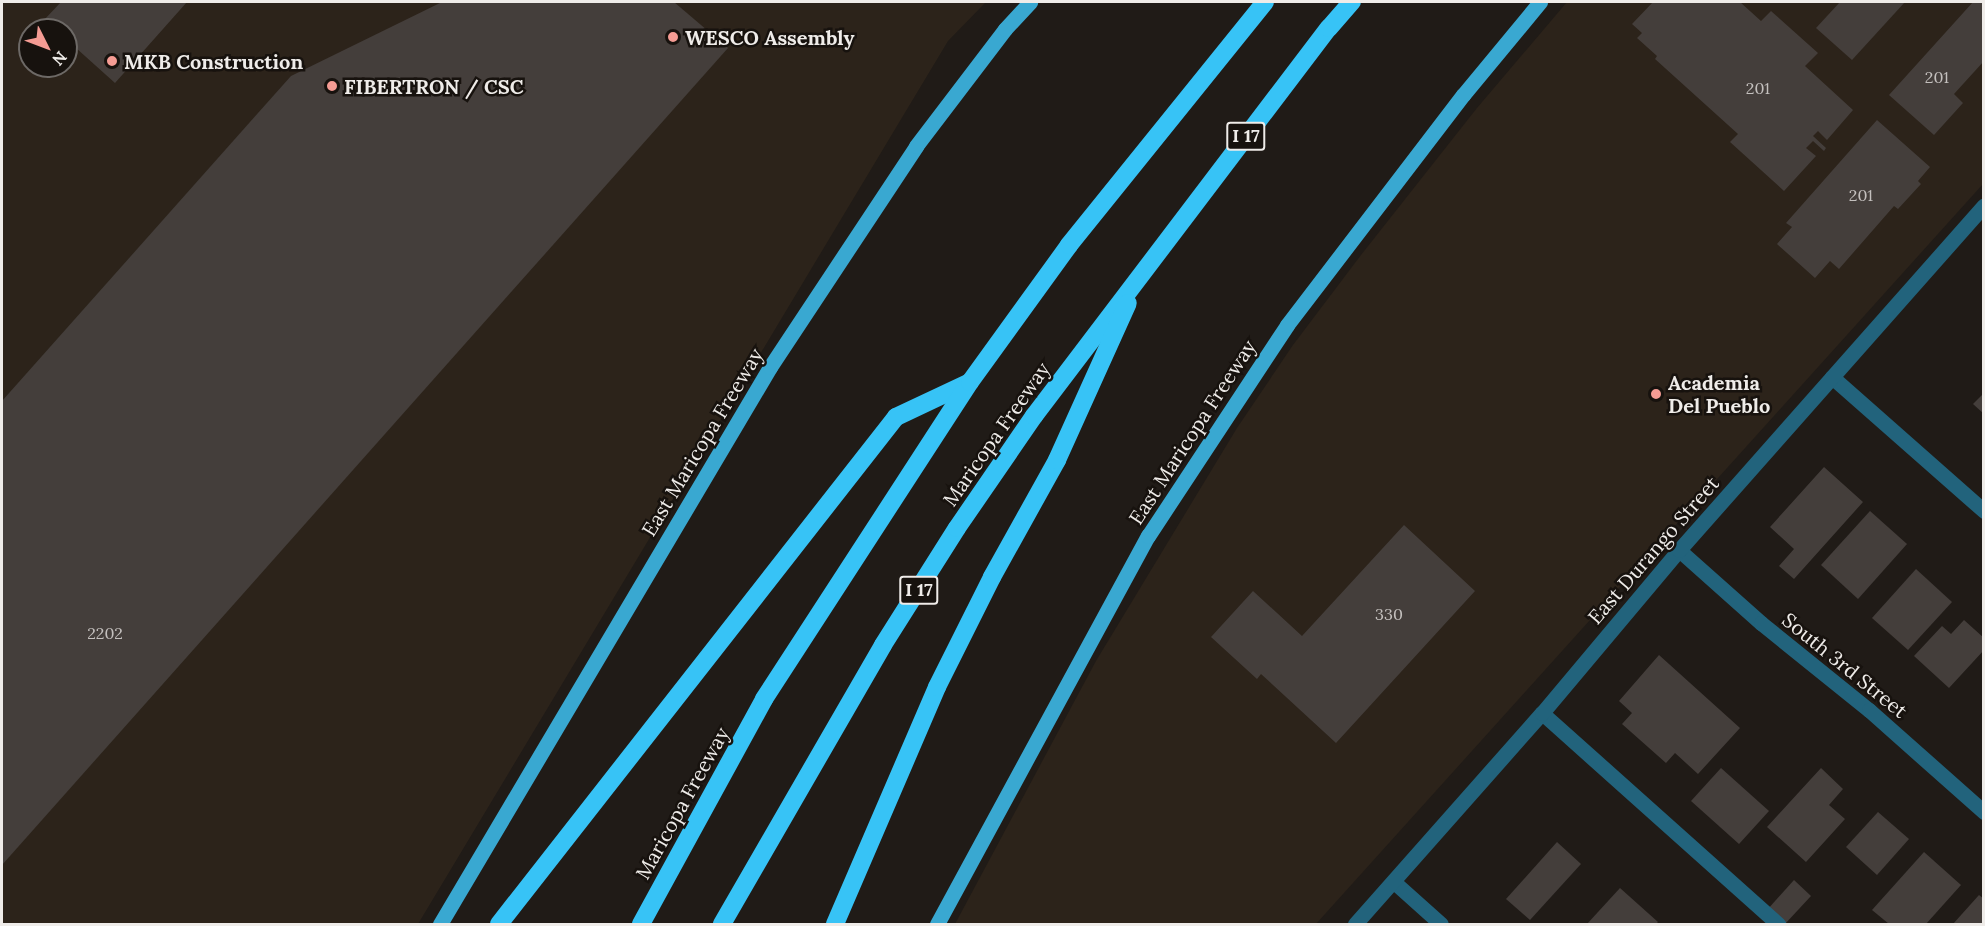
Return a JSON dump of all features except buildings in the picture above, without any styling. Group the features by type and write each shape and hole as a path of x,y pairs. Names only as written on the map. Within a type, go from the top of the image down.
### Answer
{"highway":[{"name":"Maricopa Freeway","path":"641,924 764,699 970,382 1069,245 1264,2"},
{"name":"Maricopa Freeway","path":"722,924 883,645 957,528 1034,416 1142,272 1329,28 1353,2"},
{"path":"835,924 937,687 997,567 1057,460 1142,272"},
{"path":"499,924 896,417 970,382"}],"main road":[{"name":"East Maricopa Freeway","path":"440,924 770,367 916,146 1005,29 1030,2"},
{"name":"East Maricopa Freeway","path":"937,924 1148,536 1287,325 1463,95 1540,2"}],"street":[{"name":"East Durango Street","path":"1355,924 1542,713 1679,550 1982,210"},
{"path":"1832,377 1983,511"},
{"name":"South 3rd Street","path":"1679,550 1761,623 1869,710 1983,812"},
{"path":"1542,713 1778,924"},
{"path":"1394,882 1441,924"}],"shaded area":[{"path":"2,2 986,2 948,41 418,924 2,924"},
{"path":"1567,2 1983,2 1983,184 1316,924 955,924 1096,661 1237,428 1293,345 1361,255 1477,108"}],"place":[{"name":"WESCO Assembly","path":"673,37"},
{"name":"MKB Construction","path":"112,61"},
{"name":"FIBERTRON / CSC","path":"332,86"},
{"name":"Academia Del Pueblo","path":"1656,394"}]}
